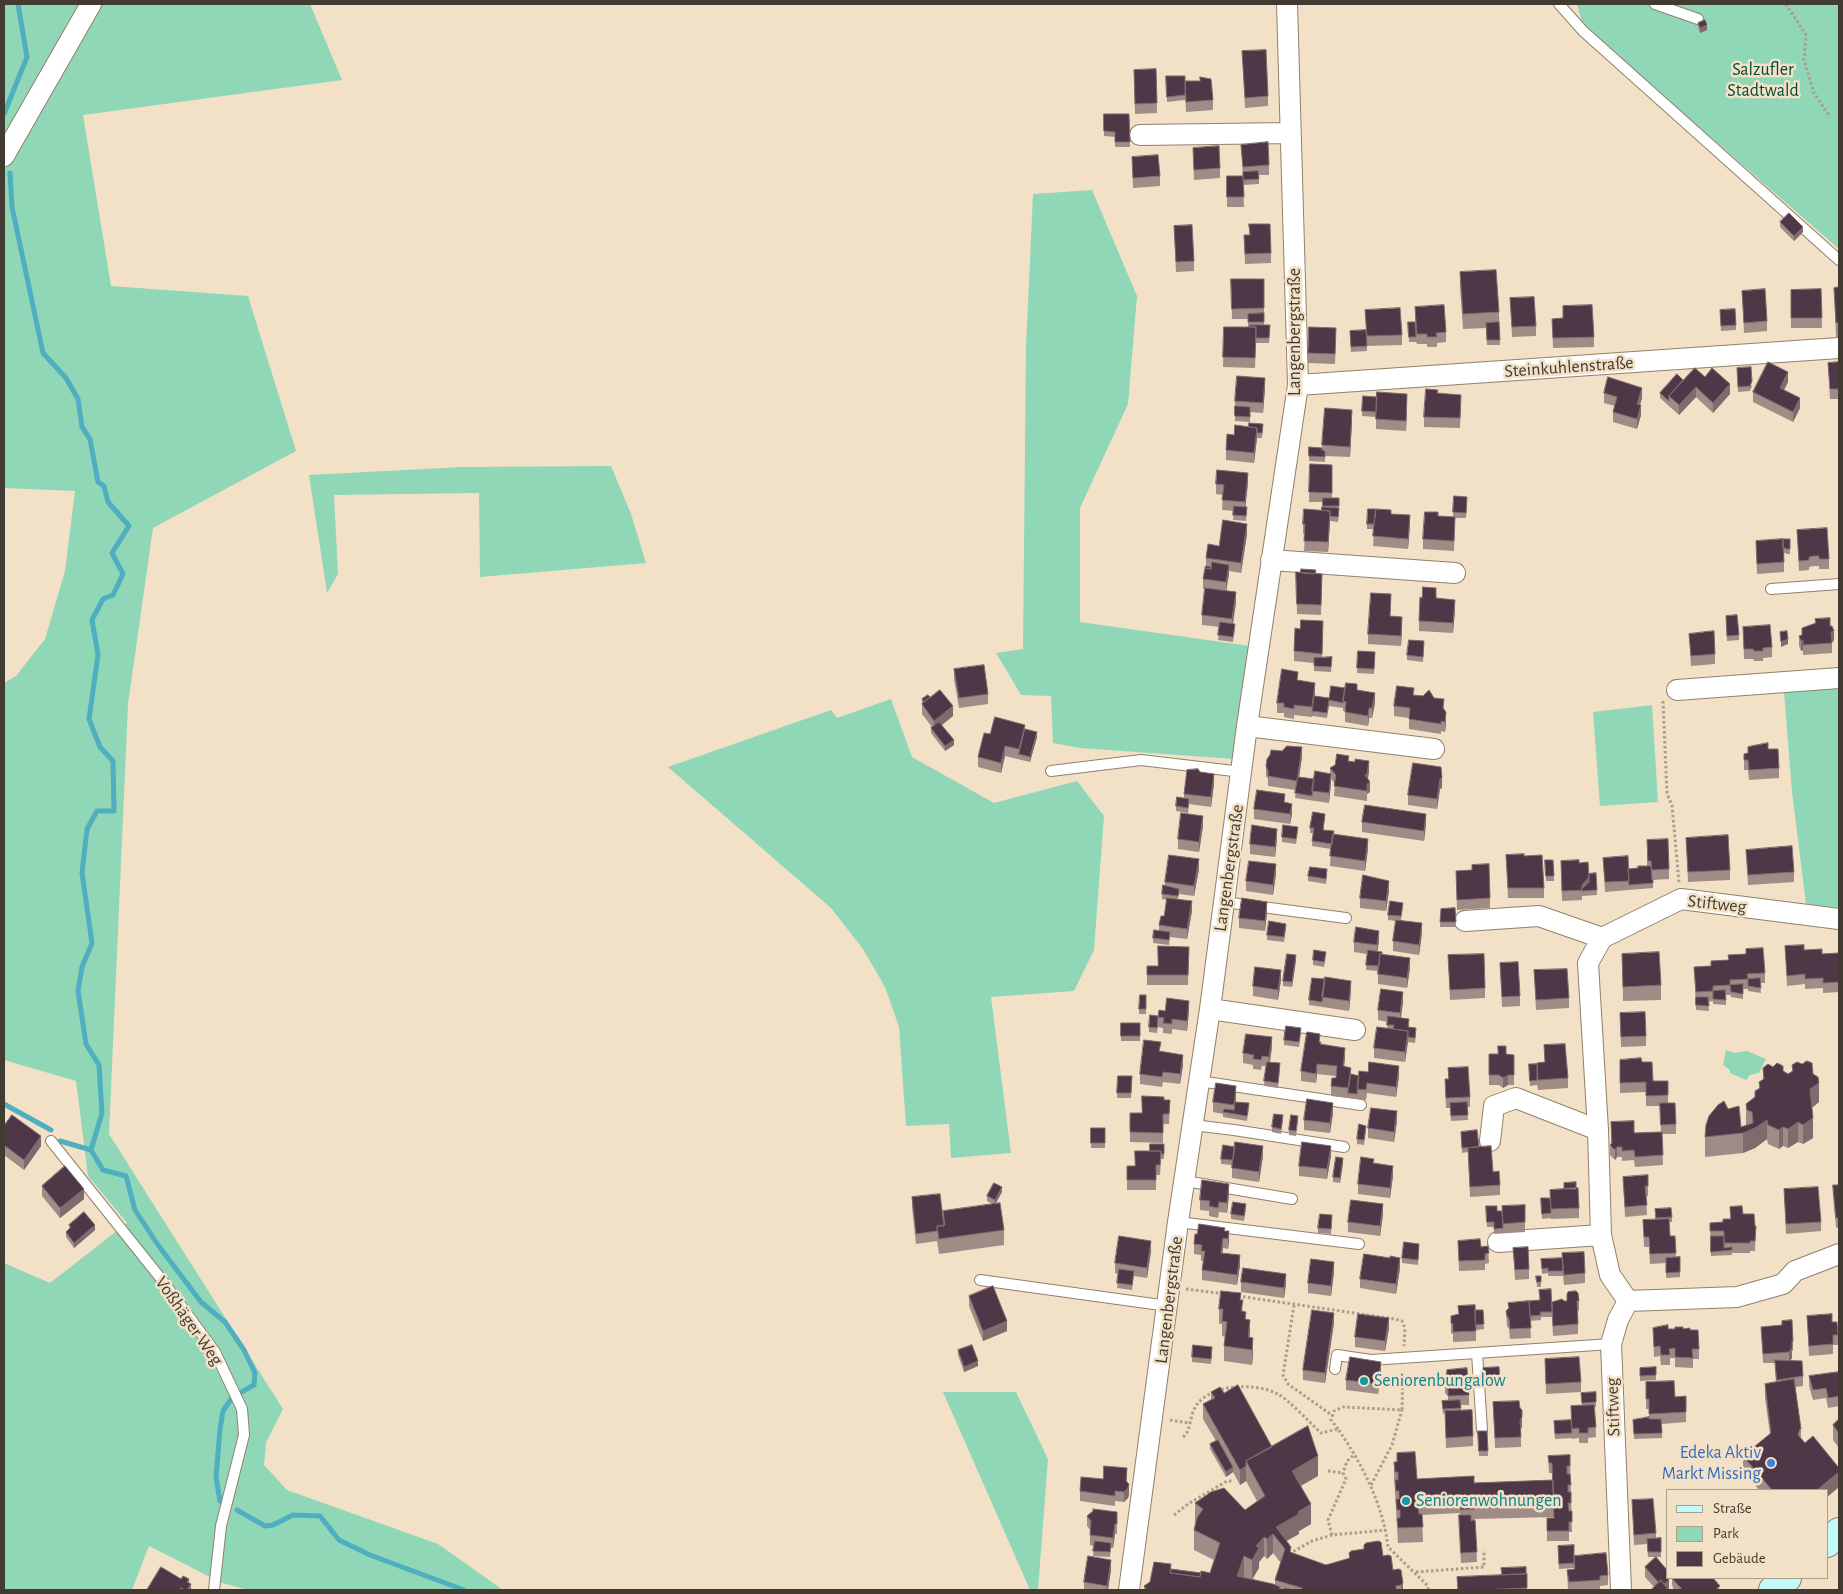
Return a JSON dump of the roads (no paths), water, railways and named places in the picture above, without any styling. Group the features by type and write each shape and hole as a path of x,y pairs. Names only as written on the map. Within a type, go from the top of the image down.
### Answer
{"main road":[{"path":"1828,1542 1839,1532"},
{"path":"1773,1590 1786,1579"}],"street":[{"path":"4,156 91,4"},
{"name":"Langenbergstraße","path":"1128,1590 1170,1296 1178,1222 1210,1009 1247,726 1298,385 1287,4"},
{"path":"1140,135 1290,133"},
{"name":"Steinkuhlenstraße","path":"1298,385 1839,348"},
{"path":"1271,560 1455,573"},
{"path":"1677,690 1839,678"},
{"path":"1247,726 1434,749"},
{"name":"Stiftweg","path":"1602,938 1681,899 1839,919"},
{"path":"1464,921 1539,916 1602,938 1588,963 1598,1130 1601,1235 1610,1275 1628,1301 1737,1297 1783,1284 1795,1271 1839,1254"},
{"path":"1210,1009 1355,1030"},
{"path":"1490,1141 1494,1106 1516,1098 1598,1130"},
{"path":"1498,1242 1601,1235"},
{"name":"Stiftweg","path":"1622,1590 1611,1344 1618,1320 1628,1301"}],"lane":[{"path":"1559,4 1584,31 1839,260"},
{"path":"1654,4 1698,19"},
{"path":"1771,589 1839,584"},
{"path":"1050,771 1141,760 1242,772"},
{"path":"1224,902 1346,918"},
{"path":"1200,1081 1361,1105"},
{"path":"1193,1125 1344,1147"},
{"name":"Voßhäger Weg","path":"50,1141 162,1280 215,1352 242,1409 244,1435 221,1526 214,1590"},
{"path":"1184,1182 1292,1199"},
{"path":"1178,1222 1359,1244"},
{"path":"980,1280 1170,1296"},
{"path":"1335,1369 1337,1355 1372,1360 1611,1344"},
{"path":"1477,1353 1482,1430"}],"waterway":[{"path":"4,114 27,57 18,4"},
{"path":"10,173 12,207 43,353 66,378 78,399 82,427 90,439 98,482 104,486 108,502 129,526 112,553 123,574 113,595 103,599 92,620 98,655 89,719 100,747 113,761 114,811 97,811 87,829 82,873 92,943 82,967 78,991 86,1044 99,1065 102,1113 91,1150 103,1170 126,1176 135,1210 158,1245 201,1302 225,1322 244,1350 255,1373 254,1385 238,1394"},
{"path":"4,1104 51,1130"},
{"path":"60,1141 91,1150"},
{"path":"220,1501 216,1477 220,1429 223,1411 231,1399"},
{"path":"237,1510 265,1526 273,1525 293,1515 320,1516 339,1540 370,1555 464,1590"}],"place":[{"name":"Seniorenbungalow","path":"1364,1381"},
{"name":"Edeka Aktiv Markt Missing","path":"1771,1463"},
{"name":"Seniorenwohnungen","path":"1406,1501"}],"park label":[{"name":"Salzufler Stadtwald","path":"1763,80"}]}
